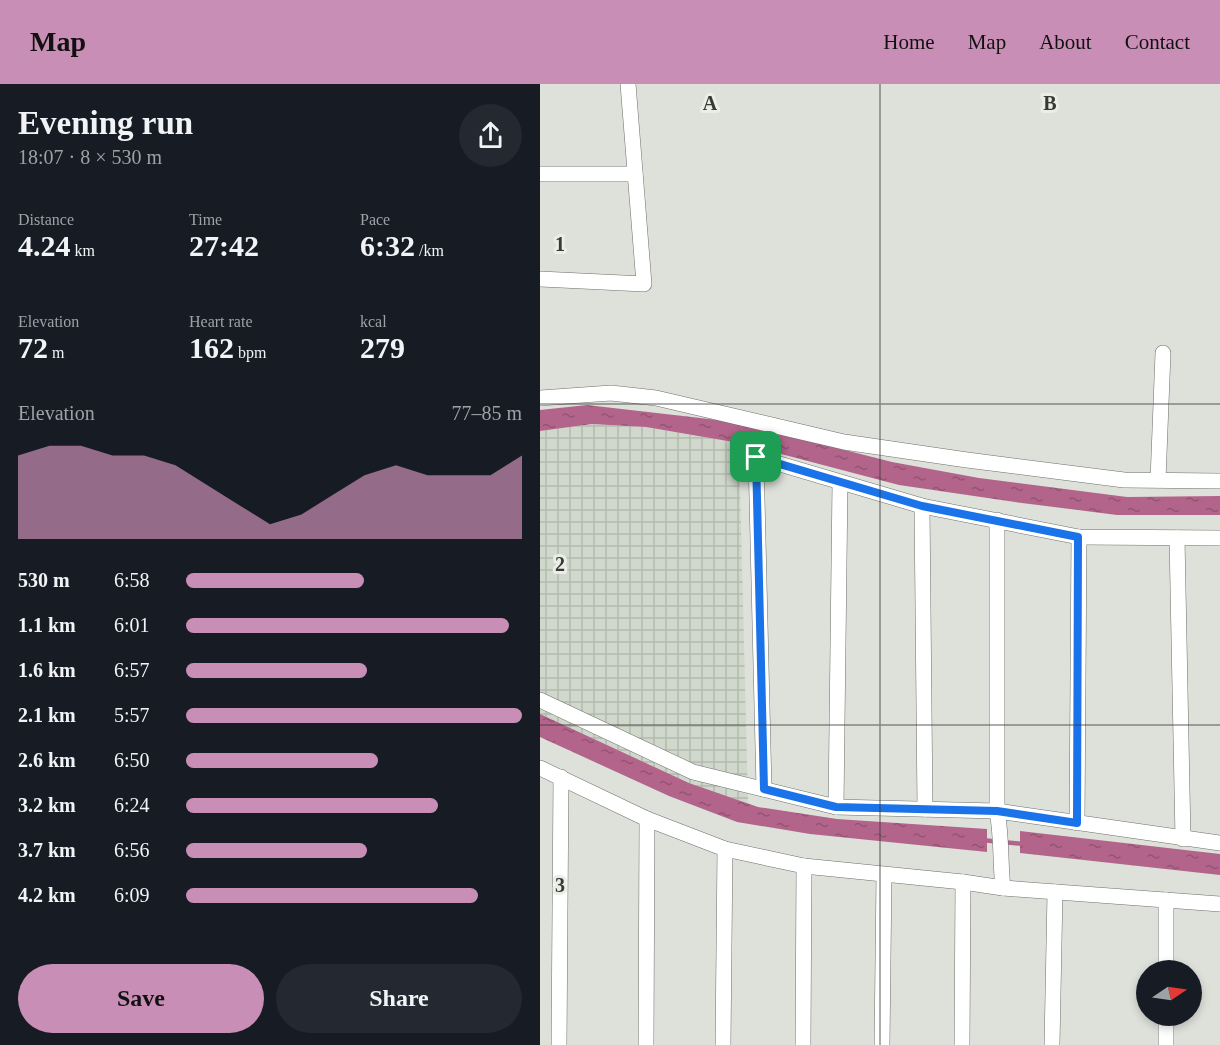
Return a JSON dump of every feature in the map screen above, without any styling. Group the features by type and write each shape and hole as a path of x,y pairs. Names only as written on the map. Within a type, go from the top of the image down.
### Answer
{"street":[{"path":"540,279 644,284 628,84"},
{"path":"540,174 635,174"},
{"path":"1158,480 1163,353"},
{"path":"540,398 611,393 656,398 844,442 1124,480 1220,481"},
{"path":"764,789 756,457 922,506 1078,537 1220,538"},
{"path":"836,807 840,483"},
{"path":"922,506 925,809"},
{"path":"997,520 997,811 1001,831 1000,866 1003,888"},
{"path":"1077,823 1078,537"},
{"path":"1177,538 1183,839"},
{"path":"540,700 693,772 836,807 997,811 1220,843"},
{"path":"540,768 647,819 725,849 804,866 1003,888 1220,904"},
{"path":"559,1045 561,777"},
{"path":"645,1045 647,819"},
{"path":"723,1045 725,849"},
{"path":"803,1045 804,866"},
{"path":"882,1045 884,874"},
{"path":"962,1045 963,882"},
{"path":"1052,1045 1055,892"},
{"path":"1166,900 1166,960"},
{"path":"1166,1026 1166,1045"}],"shaded area":[{"path":"592,424 646,427 739,443 748,804 689,783 540,714 540,431"}],"water":[{"path":"587,405 735,422 892,462 979,478 1127,497 1220,496 1220,515 1117,515 899,485 739,443 646,427 592,424 540,431 540,410"},
{"path":"540,714 689,783 758,807 837,819 987,829 987,852 810,834 737,822 669,796 540,737"},
{"path":"1020,831 1220,854 1220,875 1020,853"}],"waterway":[{"path":"981,840 1023,844"}],"route":[{"path":"756,457 922,506 1078,537 1077,823 997,811 836,807 764,789 756,457"}]}
